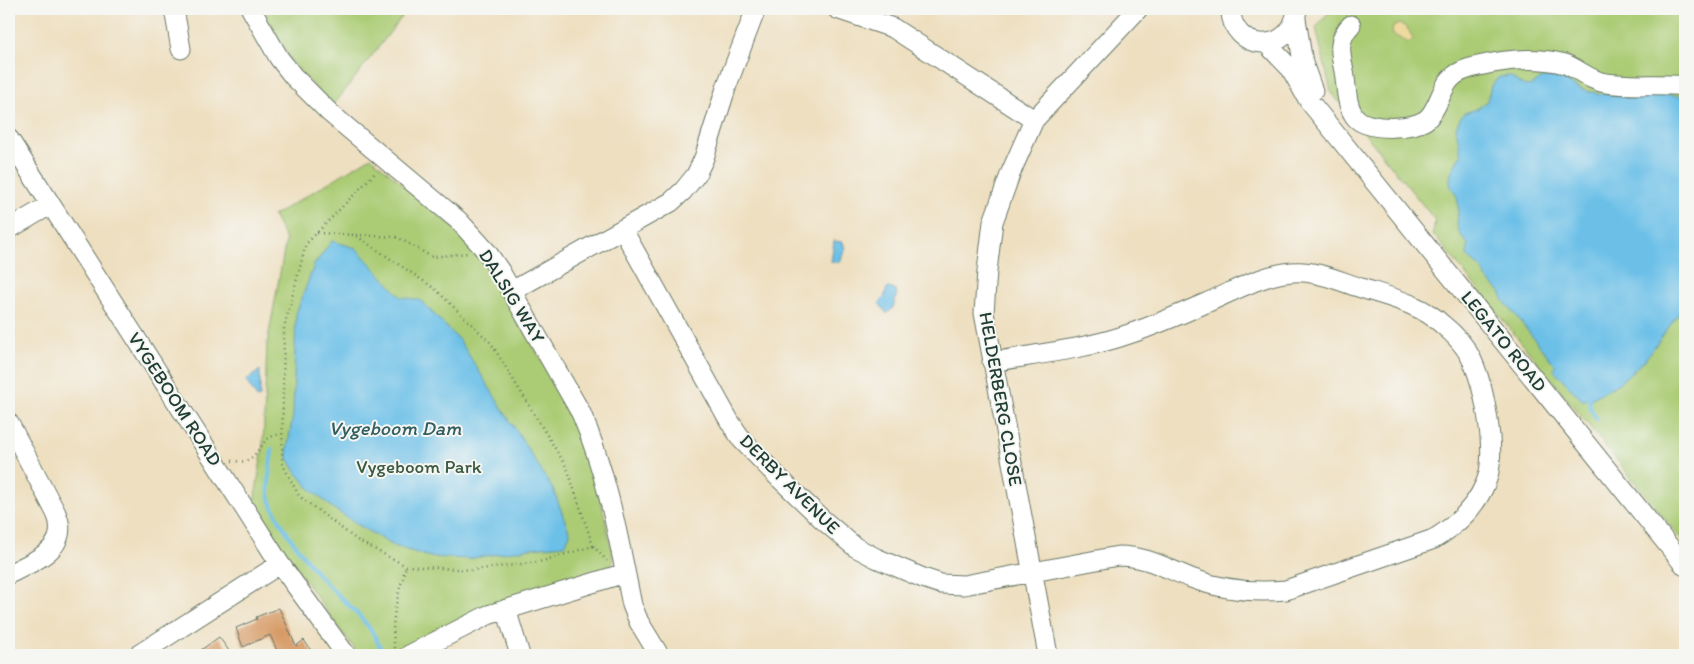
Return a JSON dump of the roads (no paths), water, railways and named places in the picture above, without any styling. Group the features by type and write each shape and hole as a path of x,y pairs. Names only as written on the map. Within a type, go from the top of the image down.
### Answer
{"street":[{"path":"174,9 181,49"},
{"name":"DALSIG WAY","path":"251,9 279,58 293,76 330,113 459,221 487,252 512,291 581,413 590,434 601,468 635,613 644,633 659,655"},
{"path":"512,291 623,230 683,192 696,175 704,158 727,85 756,9"},
{"path":"837,9 892,28 1034,120"},
{"name":"HELDERBERG CLOSE","path":"1048,655 984,313 986,272 993,222 1010,172 1034,120 1138,9"},
{"path":"1230,10 1236,28 1247,39 1256,43 1266,44 1285,36 1292,29 1297,14"},
{"name":"LEGATO ROAD","path":"1297,14 1303,63 1322,117"},
{"path":"1351,25 1343,34 1340,46 1348,102 1356,118 1378,126 1399,127 1427,119 1446,84 1459,72 1513,60 1562,64 1591,79 1604,83 1685,86"},
{"name":"LEGATO ROAD","path":"1266,44 1291,69 1308,101 1685,566"},
{"name":"VYGEBOOM ROAD","path":"9,140 280,564 346,655"},
{"path":"9,229 50,204"},
{"name":"DERBY AVENUE","path":"623,230 738,434 777,476 823,520 856,547 876,558 941,584 964,585 1118,556 1134,556 1220,588 1268,592 1286,590 1434,539 1449,530 1464,516 1476,501 1487,481 1491,444 1478,377 1469,356 1443,324 1424,310 1319,274 1300,272 1275,276 1252,283 1170,319 1127,335 1090,344 992,362"},
{"path":"9,423 56,513 60,526 59,538 52,549 9,574"},
{"path":"139,655 280,564"},
{"path":"410,655 488,615 625,573"},
{"path":"506,609 520,655"}],"water":[{"path":"1510,76 1518,82 1529,86 1550,77 1560,79 1586,91 1616,96 1677,95 1685,97 1685,305 1644,361 1619,383 1589,400 1583,401 1554,370 1555,365 1504,301 1500,292 1486,278 1483,270 1467,256 1468,244 1457,226 1457,197 1450,182 1452,170 1461,155 1456,128 1464,113 1477,109 1487,101 1491,86 1499,77"},
{"name":"Vygeboom Dam","path":"332,241 356,248 401,297 420,300 460,341 554,491 570,534 565,545 531,548 468,559 430,557 394,546 363,528 334,509 310,489 296,472 288,458 287,450 293,415 296,314 314,265"},
{"path":"834,241 843,242 845,249 840,262 831,262"},
{"path":"887,288 896,290 897,293 893,308 887,314 879,303 884,298"},
{"path":"260,370 260,397 257,398 246,381"}],"waterway":[{"path":"1589,400 1591,410 1597,419"},
{"path":"272,449 269,494 273,509 294,543 312,566 367,625 379,644 383,655"}],"park label":[{"name":"Vygeboom Park","path":"419,466"}]}
